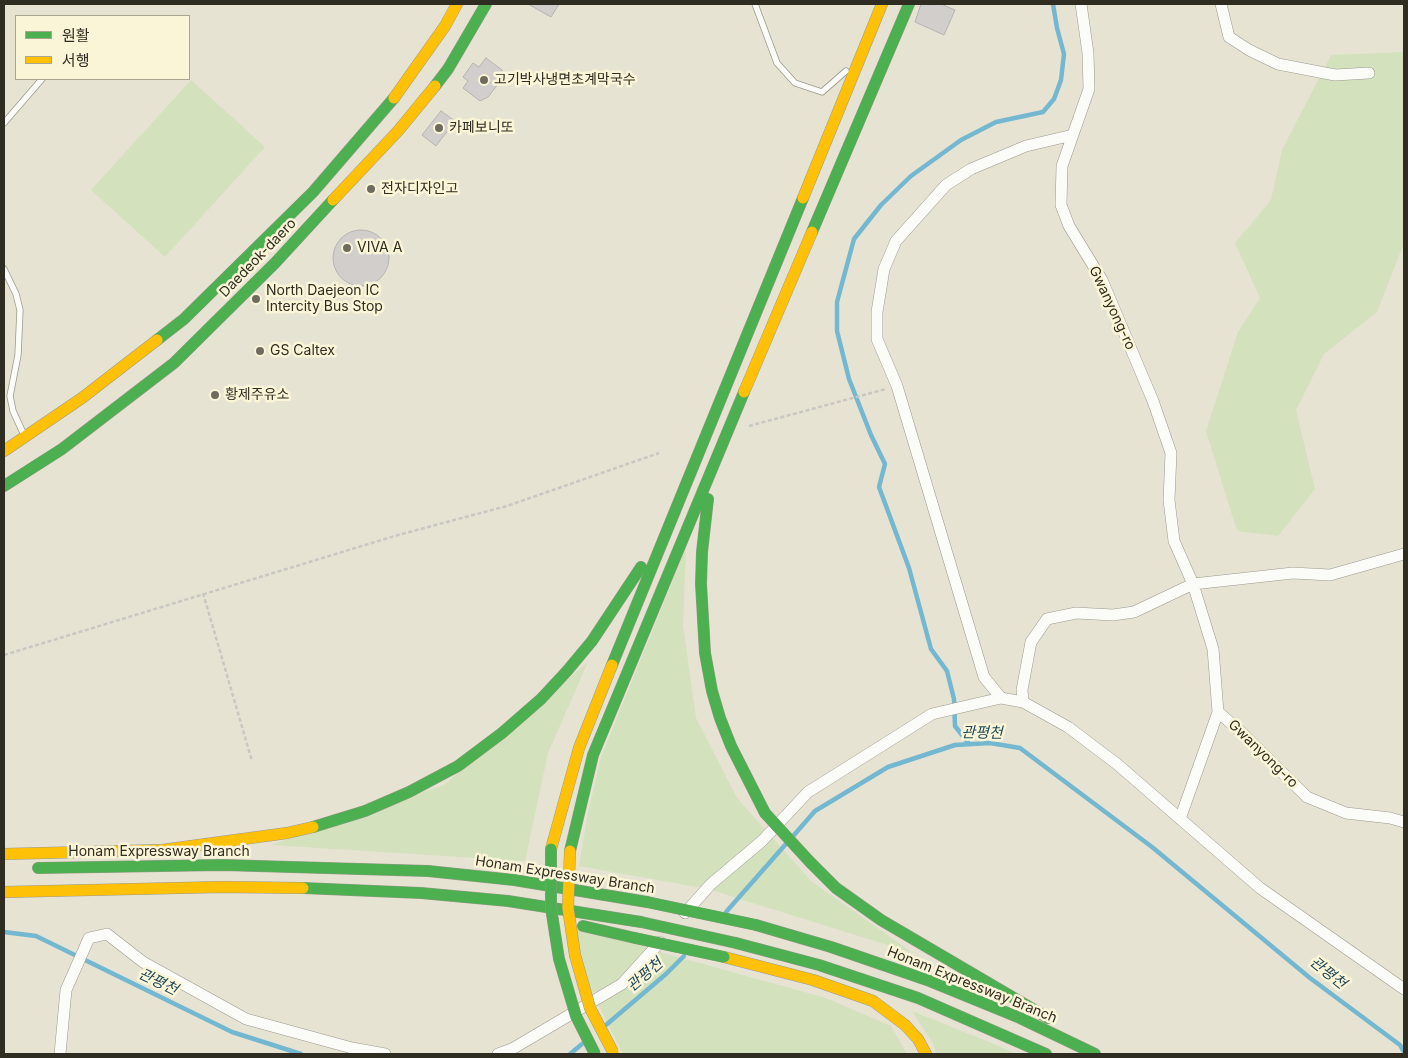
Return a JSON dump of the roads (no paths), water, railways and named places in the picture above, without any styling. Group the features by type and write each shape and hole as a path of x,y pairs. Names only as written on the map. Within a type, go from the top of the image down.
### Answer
{"main road":[{"name":"Daedeok-daero","path":"4,451 82,398 184,319 313,192 393,100 445,26 457,4"},
{"name":"Daedeok-daero","path":"4,486 62,449 174,363 275,263 398,131 448,69 486,4"},
{"path":"595,1054 576,1016 559,959 551,908 551,849 579,748 882,4"},
{"path":"613,1053 590,1008 575,955 568,908 570,851 593,755 909,4"},
{"path":"720,450 709,490 702,552 701,584 705,654 712,691 720,718 731,746 765,813 836,888 881,920 1108,1054"},
{"path":"4,854 162,850 287,833 326,824 365,811 409,792 458,766 502,733 541,699 567,671 592,641 628,587 678,502"},
{"name":"Honam Expressway Branch","path":"23,868 223,865 428,871 514,880 647,902 756,925 831,947 927,980 1020,1018 1095,1054"},
{"path":"4,892 222,886 320,888 464,896 508,901 641,922 736,943 819,965 918,998 1046,1054"},
{"path":"464,896 491,909 519,914"},
{"path":"537,918 602,929 813,980 873,1001 905,1025 918,1039 926,1054"}],"street":[{"name":"Gwanyong-ro","path":"1081,4 1088,53 1090,89 1062,166 1062,205 1069,226 1102,280 1153,401 1171,454 1170,500 1174,540 1193,584 1212,649 1218,695 1218,712 1307,797 1346,813 1390,818 1404,822"},
{"path":"1220,4 1229,37 1271,61 1335,75 1369,73"},
{"path":"1001,698 984,677 897,386 877,340 877,312 884,269 896,241 946,185 971,169 1026,146 1073,135"},
{"path":"1023,702 1022,690 1031,642 1047,619 1076,613 1113,615 1134,612 1193,584 1294,573 1330,575 1404,554"},
{"path":"498,1054 512,1049 622,984 711,884 762,841 808,792 932,714 1001,698 1023,702 1068,727 1117,764 1260,888 1404,989"},
{"path":"1180,819 1218,712"},
{"path":"60,1054 66,990 89,938 107,934 144,962 246,1019 352,1048 384,1054"}],"lane":[{"path":"755,4 777,63 795,83 822,92 860,57"},
{"path":"4,123 41,80"},
{"path":"4,269 16,294 20,310 18,355 10,396 13,411 25,436"}],"waterway":[{"path":"969,744 955,726 954,699 947,671 931,649 909,568 879,487 885,464 871,435 849,379 837,331 837,302 854,239 881,205 911,176 961,140 996,122 1043,112 1054,99 1061,80 1064,54 1053,4"},
{"name":"관평천","path":"794,835 815,811 888,767 955,745 990,743 1020,748 1152,847 1310,978 1400,1045 1404,1052"},
{"name":"관평천","path":"726,912 785,845"},
{"name":"관평천","path":"4,932 36,936 232,1032 301,1054"},
{"name":"관평천","path":"606,1025 666,974 684,956"},
{"name":"관평천","path":"570,1054 582,1044"}],"place":[{"name":"고기박사냉면초계막국수","path":"484,80"},
{"name":"카페보니또","path":"439,128"},
{"name":"전자디자인고","path":"371,189"},
{"name":"VIVA A","path":"347,248"},
{"name":"North Daejeon IC Intercity Bus Stop","path":"256,299"},
{"name":"GS Caltex","path":"260,351"},
{"name":"황제주유소","path":"215,395"}]}
